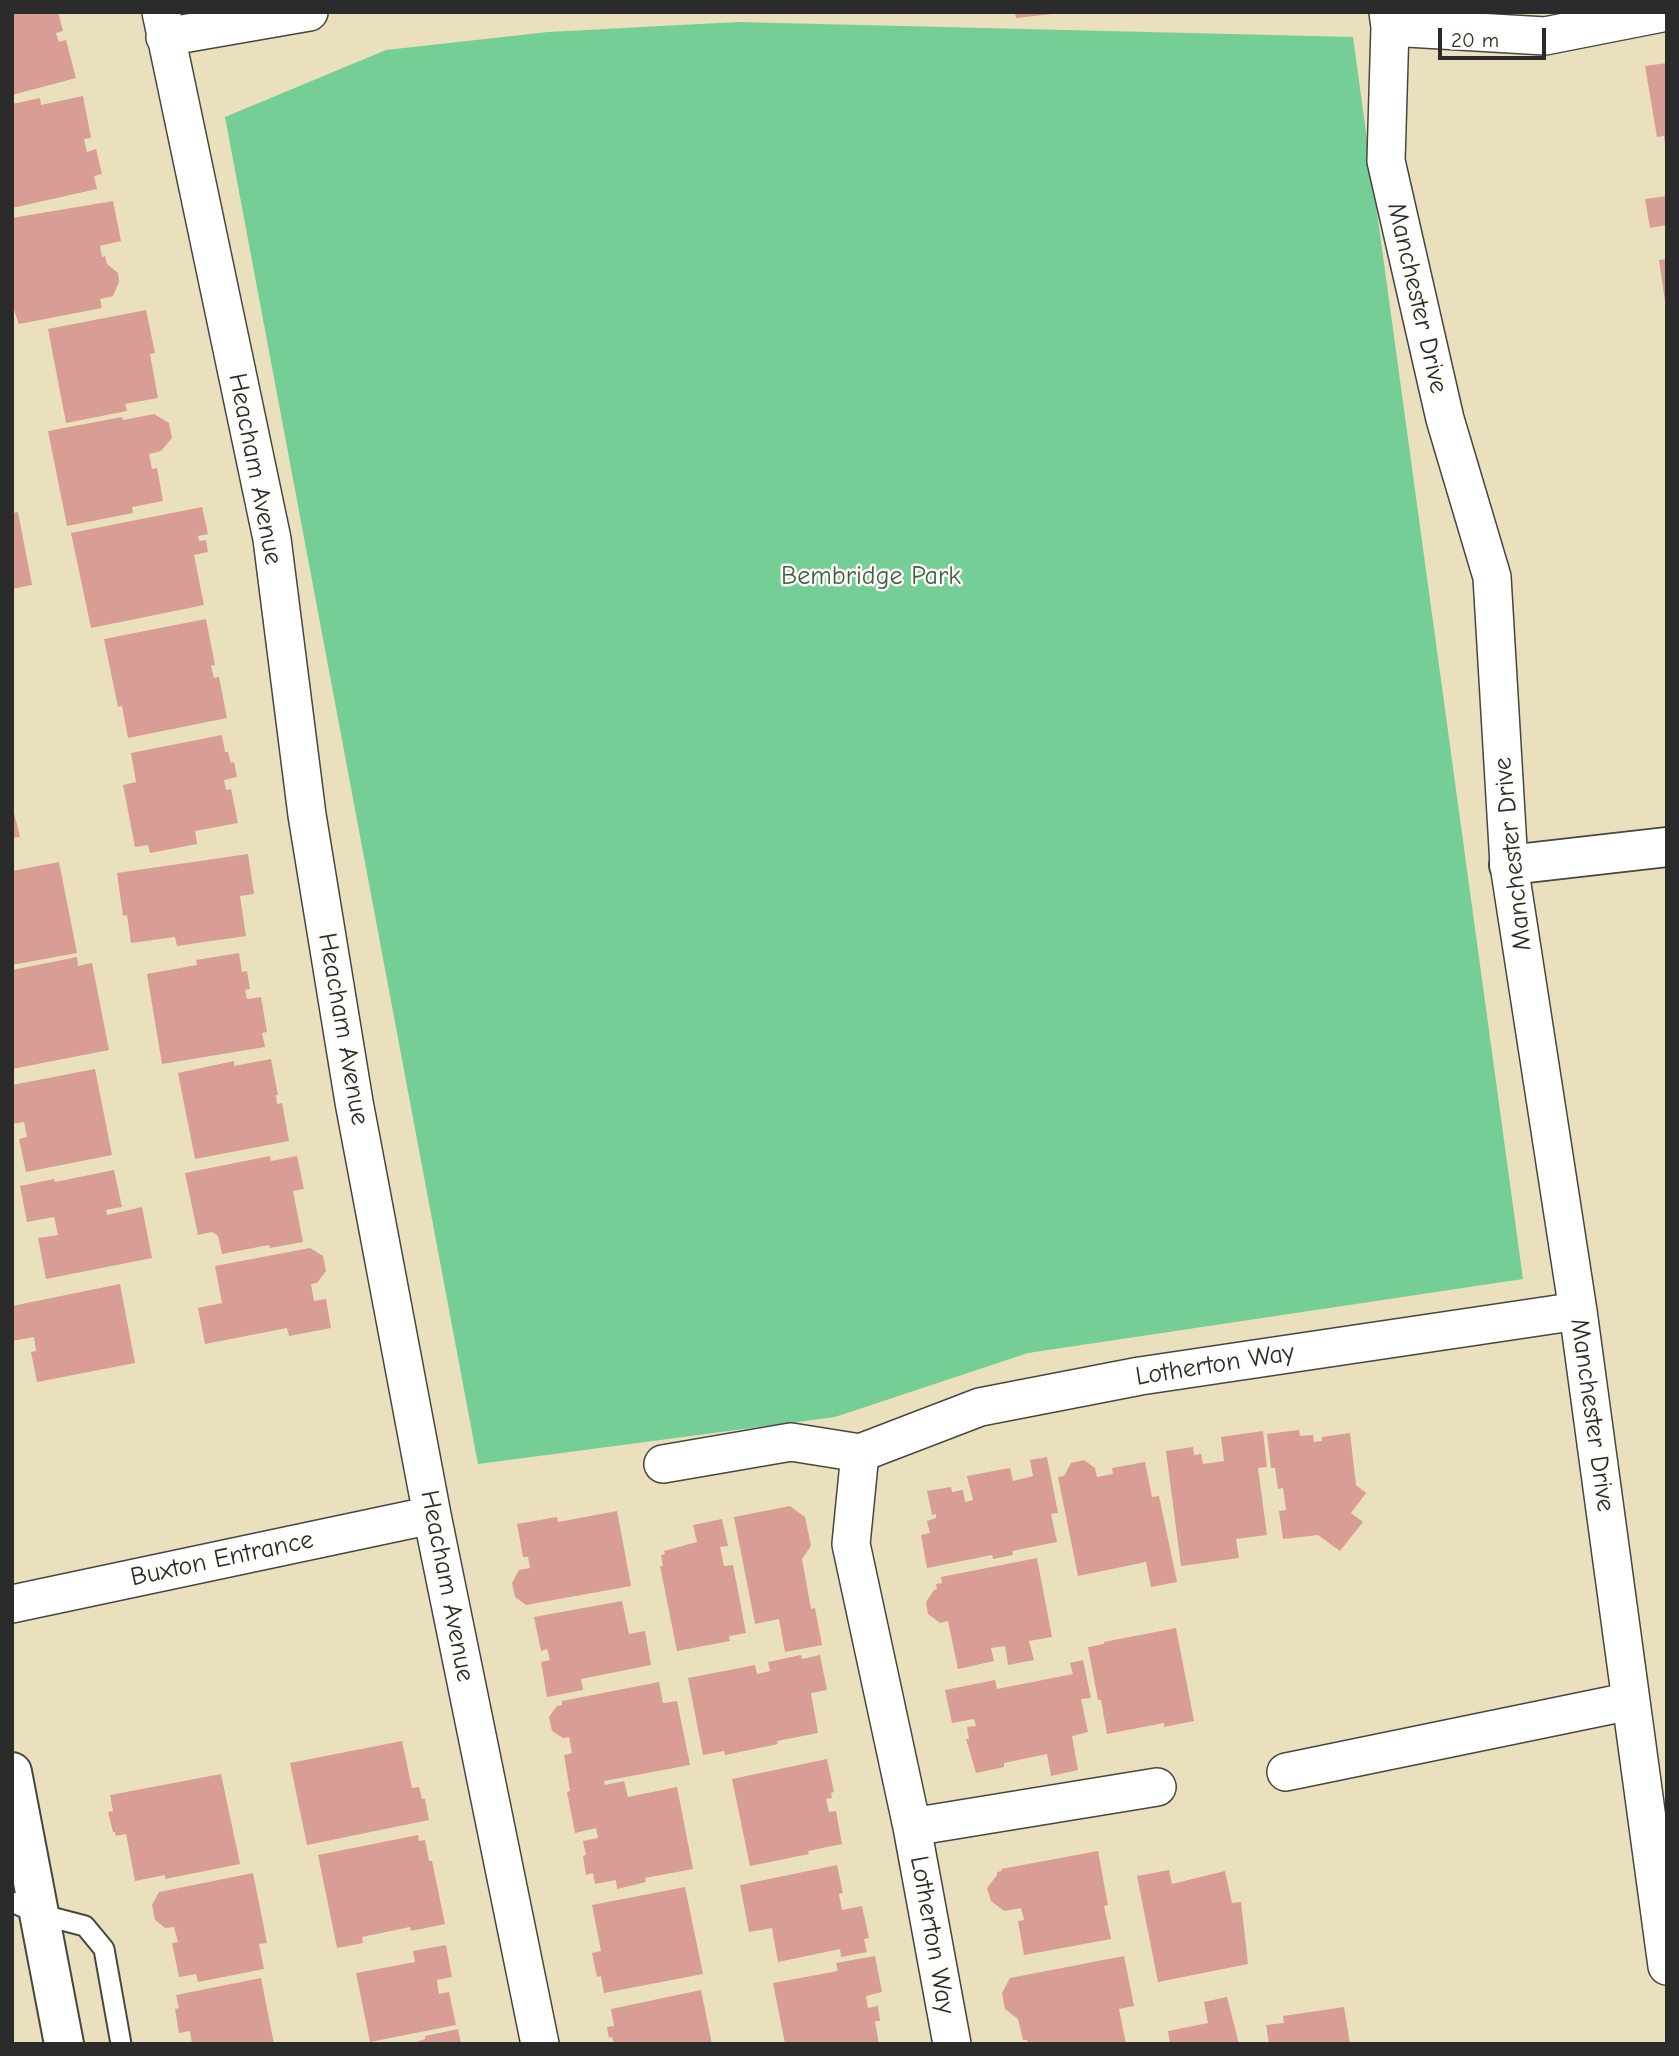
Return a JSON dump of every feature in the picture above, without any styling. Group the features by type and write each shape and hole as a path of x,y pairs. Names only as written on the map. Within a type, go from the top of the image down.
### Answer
{"street":[{"path":"163,24 309,12"},
{"path":"1389,20 1545,36 1667,12"},
{"name":"Manchester Drive","path":"1389,20 1386,161 1445,419 1492,577 1509,865 1578,1311 1667,1966"},
{"name":"Heacham Avenue","path":"163,24 272,539 316,870 354,1102 432,1515 540,2044"},
{"path":"1509,865 1667,847"},
{"name":"Lotherton Way","path":"952,2044 912,1826 851,1544 860,1453 993,1404 1140,1376 1578,1311"},
{"path":"663,1464 791,1442 860,1453"},
{"name":"Buxton Entrance","path":"12,1604 432,1515"},
{"path":"1286,1772 1631,1701"},
{"path":"12,1772 26,1908 64,2044"},
{"name":"Lotherton Way","path":"912,1826 1157,1787"}],"lane":[{"path":"26,1908 85,1926 104,1949 121,2044"}],"green space":[{"name":"Bembridge Park","path":"738,22 1353,37 1523,1279 1028,1353 835,1417 478,1464 225,117 386,50 548,32"}],"building":[{"path":"12,12 58,12 63,31 56,33 59,42 66,40 76,78 12,95"},
{"path":"1015,12 1052,12 1052,14 1016,18"},
{"path":"1667,63 1665,145 1664,136 1657,137 1645,66"},
{"path":"83,96 91,138 84,139 87,152 96,149 102,174 94,176 97,189 12,208 12,104 40,98 41,105"},
{"path":"1667,196 1667,225 1650,228 1645,199"},
{"path":"113,201 121,241 100,246 102,257 105,256 107,264 118,273 119,282 113,296 100,299 102,308 19,324 12,304 12,218"},
{"path":"1667,259 1667,301 1665,301 1659,260"},
{"path":"146,310 155,353 150,354 158,398 125,404 127,411 66,423 48,329"},
{"path":"154,414 169,423 172,438 161,451 149,454 152,469 157,468 163,501 132,507 133,513 67,526 48,431 122,417 123,420"},
{"path":"202,507 208,534 198,536 199,541 206,540 208,552 194,555 204,605 91,628 71,533"},
{"path":"18,512 32,585 12,589 12,513"},
{"path":"206,619 215,665 211,666 214,678 219,677 227,718 128,738 122,706 118,707 104,639"},
{"path":"222,735 225,752 228,752 231,763 234,762 237,777 224,780 226,790 231,789 238,823 195,831 197,844 150,853 148,845 135,847 123,785 136,782 131,753"},
{"path":"12,805 20,837 12,838"},
{"path":"248,854 254,894 240,896 246,936 177,946 175,937 131,943 127,915 123,916 117,873"},
{"path":"59,862 77,953 12,965 12,871"},
{"path":"239,953 242,972 247,971 250,989 245,990 247,999 261,997 267,1032 262,1033 265,1047 162,1064 147,974 197,965 196,960"},
{"path":"77,957 78,966 92,963 109,1050 12,1069 12,970"},
{"path":"271,1059 278,1095 277,1104 282,1103 289,1141 195,1159 178,1073 234,1061 234,1066"},
{"path":"95,1069 112,1155 26,1172 19,1139 27,1137 24,1122 12,1124 12,1085"},
{"path":"270,1156 271,1161 297,1156 304,1189 293,1191 303,1242 222,1254 218,1236 212,1232 198,1235 185,1173"},
{"path":"114,1170 122,1207 106,1210 107,1215 142,1207 152,1258 46,1279 38,1238 58,1235 54,1217 27,1222 20,1186"},
{"path":"310,1248 323,1256 326,1271 317,1283 311,1284 314,1301 326,1299 331,1328 289,1336 287,1328 205,1344 198,1308 222,1303 215,1266"},
{"path":"120,1284 135,1363 37,1382 31,1352 36,1351 34,1337 12,1341 12,1306"},
{"path":"1299,1430 1300,1436 1313,1435 1314,1442 1322,1441 1322,1437 1350,1433 1356,1485 1366,1493 1351,1513 1363,1522 1340,1551 1318,1535 1283,1539 1279,1511 1286,1510 1283,1488 1278,1489 1275,1468 1271,1468 1267,1434"},
{"path":"1263,1431 1267,1467 1258,1468 1267,1535 1236,1539 1239,1558 1181,1566 1166,1451 1193,1447 1194,1455 1201,1454 1203,1464 1224,1461 1221,1437"},
{"path":"1047,1457 1058,1513 1051,1514 1057,1542 1012,1551 1013,1555 993,1559 992,1555 927,1568 921,1535 930,1533 927,1521 936,1518 936,1514 932,1515 927,1491 951,1487 952,1492 963,1490 965,1502 973,1500 967,1476 1010,1468 1013,1481 1033,1476 1030,1460"},
{"path":"1084,1460 1095,1468 1097,1477 1113,1474 1112,1468 1145,1462 1152,1497 1159,1496 1177,1582 1151,1587 1146,1562 1078,1576 1058,1477 1064,1476 1071,1463"},
{"path":"790,1506 805,1517 811,1546 802,1559 811,1609 815,1608 822,1645 785,1652 779,1619 755,1624 734,1517"},
{"path":"617,1511 631,1586 526,1605 515,1597 512,1583 519,1570 530,1568 528,1557 523,1557 517,1524 557,1517 558,1522"},
{"path":"722,1519 728,1546 720,1547 724,1566 733,1565 746,1633 729,1636 730,1641 677,1651 660,1566 663,1566 661,1555 665,1554 664,1551 697,1542 693,1525"},
{"path":"1037,1558 1052,1637 1029,1641 1034,1660 1008,1665 1005,1646 991,1648 994,1661 958,1669 948,1621 940,1623 928,1614 926,1602 937,1589 936,1584 942,1583 941,1577"},
{"path":"622,1601 629,1634 645,1631 651,1665 581,1679 583,1690 547,1697 541,1662 550,1660 547,1649 541,1651 534,1617"},
{"path":"1176,1628 1194,1721 1164,1727 1164,1723 1107,1734 1088,1647"},
{"path":"801,1655 802,1659 820,1655 827,1690 811,1693 818,1733 725,1755 724,1751 703,1755 688,1678 755,1665 757,1674 770,1671 768,1662"},
{"path":"1083,1660 1091,1698 1081,1699 1088,1732 1072,1736 1078,1770 1051,1776 1047,1754 1004,1763 1004,1767 976,1773 966,1739 969,1739 967,1727 976,1726 974,1719 952,1723 945,1690 995,1680 997,1689 1073,1674 1070,1663"},
{"path":"659,1682 663,1703 677,1701 690,1765 604,1781 605,1785 624,1781 628,1797 677,1787 693,1869 645,1878 646,1882 617,1889 616,1880 595,1884 593,1873 586,1875 583,1841 598,1838 596,1828 575,1833 567,1792 570,1791 564,1755 572,1753 569,1737 563,1738 552,1731 549,1717 557,1706 562,1705 562,1701"},
{"path":"402,1741 412,1788 419,1787 422,1799 425,1799 429,1820 307,1845 290,1763"},
{"path":"827,1759 834,1792 831,1793 832,1798 826,1799 829,1812 836,1811 842,1844 750,1866 732,1779"},
{"path":"221,1774 240,1864 165,1879 165,1875 135,1881 126,1834 116,1836 113,1832 108,1812 113,1811 110,1795"},
{"path":"418,1835 419,1841 425,1840 429,1861 432,1861 445,1924 411,1931 410,1927 362,1937 363,1943 337,1948 318,1855"},
{"path":"1098,1851 1108,1905 1104,1906 1111,1939 1024,1955 1018,1921 1024,1920 1021,1908 1004,1911 991,1901 987,1888 997,1872 1002,1871 1001,1869"},
{"path":"837,1865 843,1893 839,1894 842,1910 862,1906 869,1938 864,1939 867,1952 841,1957 840,1949 778,1962 772,1928 749,1932 740,1885"},
{"path":"1169,1870 1172,1884 1225,1871 1232,1903 1241,1902 1248,1964 1158,1982 1137,1876"},
{"path":"253,1873 267,1943 259,1944 264,1969 198,1982 196,1974 179,1977 172,1943 178,1942 174,1927 165,1928 155,1920 152,1905 159,1892"},
{"path":"685,1887 703,1974 604,1993 601,1976 597,1977 592,1953 601,1951 592,1905"},
{"path":"446,1945 452,1977 437,1980 439,1994 449,1992 456,2025 370,2042 356,1973 415,1962 413,1951"},
{"path":"875,1956 882,1992 866,1996 868,2008 878,2006 880,2021 875,2021 879,2044 785,2044 773,1983 838,1971 836,1963"},
{"path":"1124,1956 1134,2006 1119,2009 1126,2044 1028,2044 1027,2040 1023,2040 1018,2019 1005,2009 1002,1993 1010,1978"},
{"path":"261,1978 274,2044 192,2044 190,2031 179,2033 176,1995"},
{"path":"701,1990 712,2044 614,2044 612,2037 609,2038 607,2027 614,2026 611,2009"},
{"path":"1227,1997 1239,2044 1170,2044 1168,2031 1208,2023 1204,2002"},
{"path":"1344,2007 1350,2044 1269,2044 1266,2025 1284,2023 1283,2016"},
{"path":"458,2029 461,2044 410,2044 425,2039 425,2036"}]}
